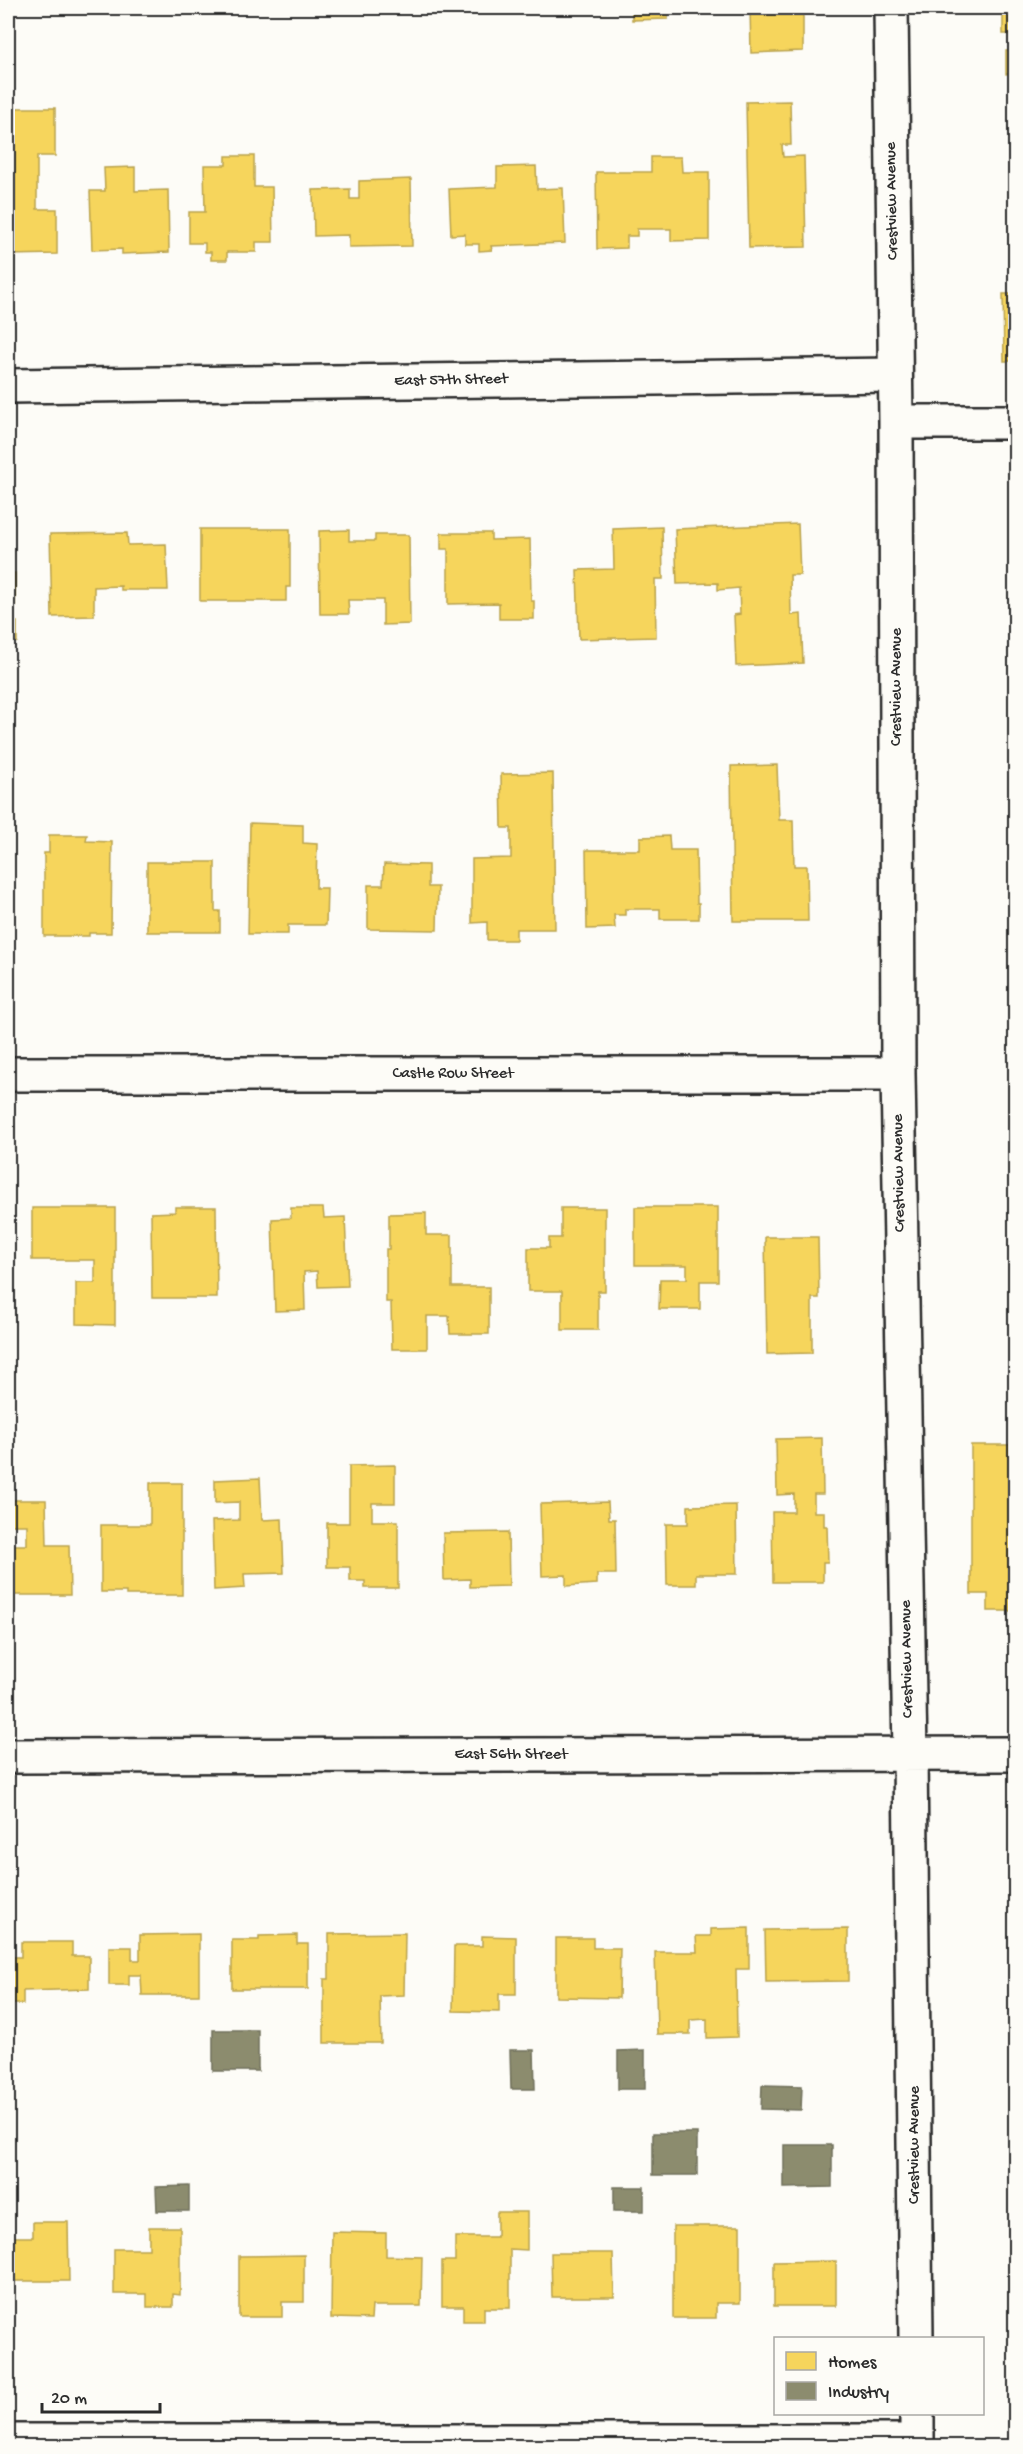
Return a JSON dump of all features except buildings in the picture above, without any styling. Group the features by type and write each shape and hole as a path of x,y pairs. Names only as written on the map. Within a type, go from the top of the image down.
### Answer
{"street":[{"name":"Crestview Avenue","path":"891,8 896,422 898,1074 910,1754 916,2337"},
{"name":"East 57th Street","path":"8,386 895,375"},
{"path":"896,422 1016,422"},
{"name":"Castle Row Street","path":"8,1074 898,1074"},
{"name":"East 56th Street","path":"8,1756 1016,1754"},
{"path":"8,2441 917,2434"}]}
